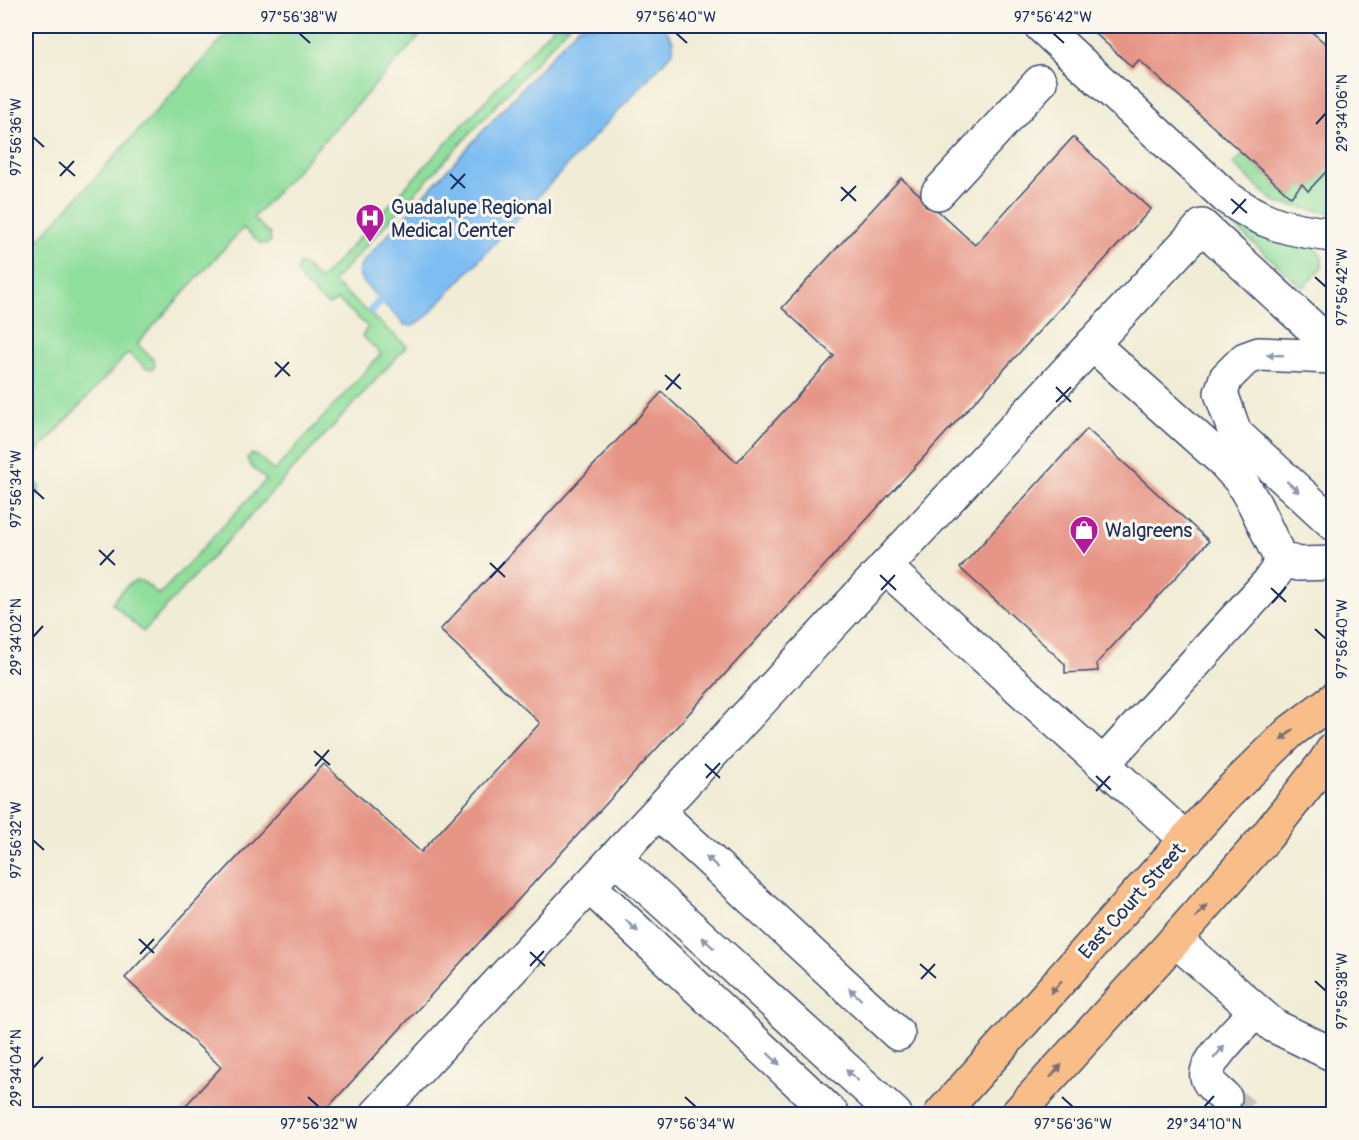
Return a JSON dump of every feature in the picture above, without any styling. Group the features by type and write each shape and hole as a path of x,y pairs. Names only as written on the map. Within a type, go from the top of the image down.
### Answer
{"main road":[{"name":"East Court Street","path":"941,1114 1222,799 1290,732 1334,699"},
{"path":"1017,1114 1266,837 1326,762 1334,748"}],"lane":[{"path":"1041,26 1235,204 1281,227 1334,235"},
{"path":"938,193 1040,82"},
{"path":"377,1114 1202,226 1334,348"},
{"path":"1092,344 1221,459 1241,481 1280,558 1277,570 1269,582 1103,764"},
{"path":"1334,357 1259,354 1245,359 1226,378 1221,393 1235,434 1334,524"},
{"path":"1280,558 1298,564 1334,562"},
{"path":"885,567 1187,840"},
{"path":"658,812 898,1034"},
{"path":"615,858 895,1114"},
{"path":"589,886 832,1114"},
{"path":"1175,940 1274,1026 1334,1055"},
{"path":"1225,1098 1207,1076 1207,1068 1214,1057 1256,1011"}],"green space":[{"path":"234,26 429,26 253,218 270,234 271,241 261,244 243,228 137,344 154,360 155,366 152,369 146,368 128,353 26,464 26,250 40,238"},
{"path":"554,26 569,26 333,282 407,346 143,632 112,603 122,591 130,583 139,581 159,595 266,480 250,465 247,458 252,454 258,456 274,471 381,354 362,336 368,327 338,300 329,305 307,286 297,273 299,264 303,264 320,280"},
{"path":"1244,154 1291,197 1302,184 1309,190 1333,163 1333,213 1276,203 1233,164"},
{"path":"1231,223 1251,231 1314,246 1322,258 1322,267 1303,288"},
{"path":"26,473 40,486 38,494 26,507"}],"water":[{"path":"579,26 664,26 673,41 673,52 426,317 413,326 405,325 363,282 358,272 362,263"}],"building":[{"path":"1087,26 1305,26 1334,51 1334,163 1308,191 1302,184 1291,197 1139,60 1132,67"},
{"path":"1073,137 1151,209 836,553 322,1114 178,1114 221,1067 125,978 324,764 421,852 540,723 440,630 662,392 737,462 834,356 782,308 901,178 920,195 926,207 938,211 975,245"},
{"name":"Walgreens","path":"1087,429 1209,541 1097,663 1098,671 1065,673 1065,664 960,568"}],"waterway":[{"path":"372,310 389,292"}],"tunnel":[{"path":"1225,1098 1244,1114"}],"place":[{"name":"Guadalupe Regional Medical Center","path":"370,244"},
{"name":"Walgreens","path":"1084,556"}]}
